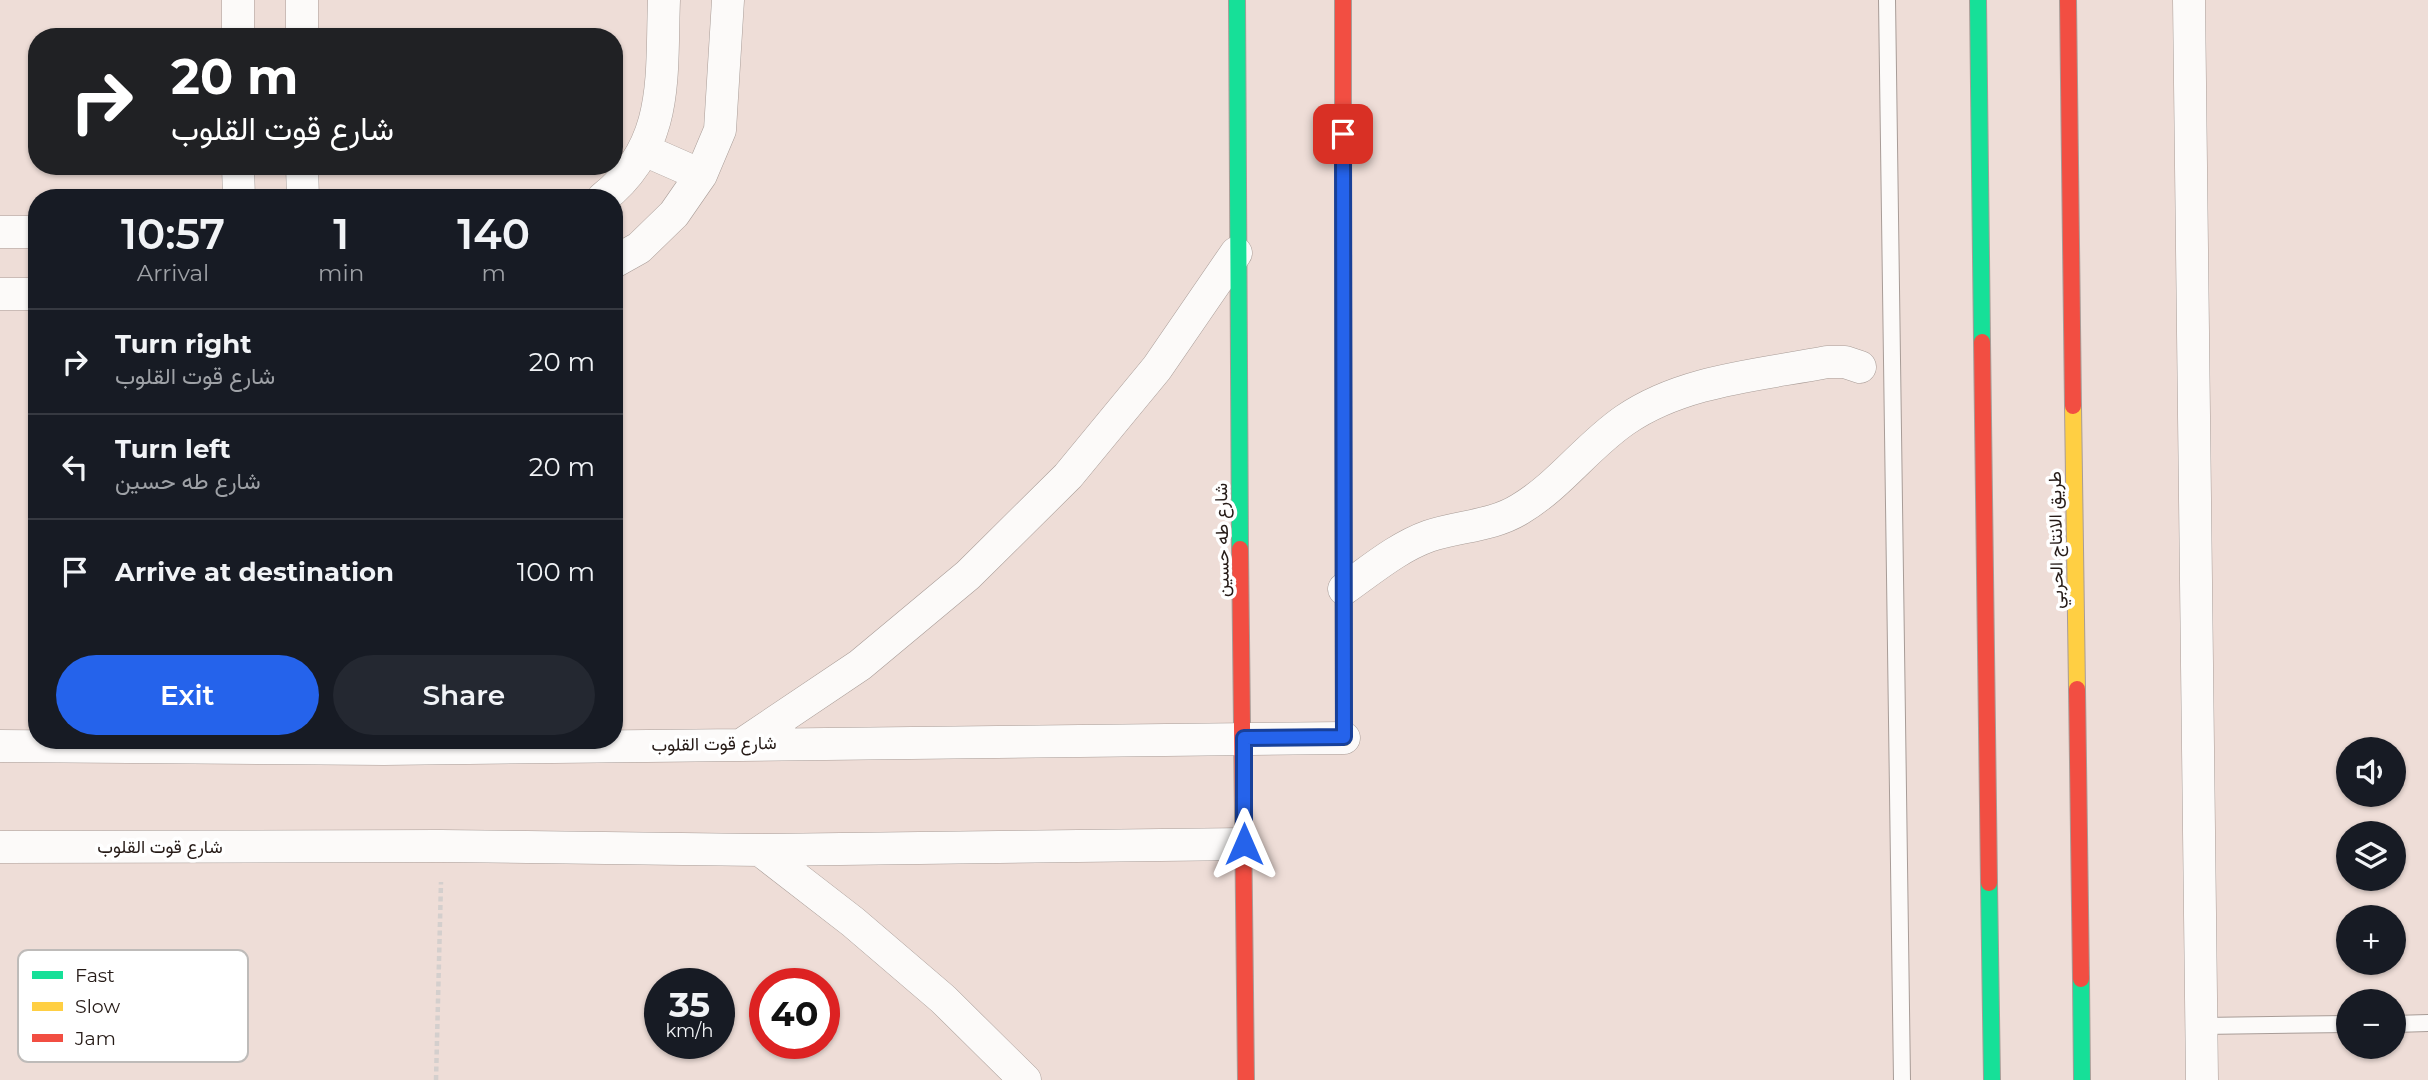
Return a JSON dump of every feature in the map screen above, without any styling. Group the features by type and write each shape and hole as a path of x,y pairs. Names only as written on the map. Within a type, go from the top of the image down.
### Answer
{"main road":[{"name":"شارع طه حسين","path":"1237,0 1236,253 1244,738 1246,1080"},
{"path":"1343,0 1344,737"},
{"path":"1978,0 1992,1080"},
{"name":"طريق الانتاج الحربي","path":"2068,0 2082,1080"}],"street":[{"path":"238,0 238,28"},
{"path":"302,0 302,28"},
{"path":"613,189 644,150 659,109 664,0"},
{"path":"623,257 639,248 674,214 701,175 720,130 728,0"},
{"path":"2189,0 2202,1080"},
{"path":"644,150 701,175"},
{"path":"0,232 28,232"},
{"path":"744,743 870,657 968,575 1068,476 1157,369 1236,253"},
{"path":"0,294 28,294"},
{"path":"1344,589 1404,547 1430,536 1497,520 1519,510 1545,492 1624,420 1679,392 1827,362 1845,362 1860,367"},
{"name":"شارع قوت القلوب","path":"623,744 1344,737"},
{"name":"شارع قوت القلوب","path":"0,746 28,746"},
{"name":"شارع قوت القلوب","path":"0,847 441,846 760,850 1244,844"},
{"path":"760,850 853,922 923,982 1025,1080"}],"lane":[{"path":"1887,0 1902,1080"},
{"path":"2406,1024 2428,1023"},
{"path":"2202,1026 2336,1024"}],"path":[{"path":"436,1080 441,846"}],"traffic: fast":[{"path":"1237,0 1240,549"},
{"path":"1978,0 1982,342"},
{"path":"1989,883 1992,1080"},
{"path":"2081,979 2082,1080"}],"traffic: slow":[{"path":"1343,299 1344,738"},
{"path":"2073,406 2077,689"}],"traffic: jam":[{"path":"1343,0 1343,299"},
{"path":"2068,0 2073,406"},
{"path":"1982,342 1989,883"},
{"path":"1240,549 1246,1080"},
{"path":"2077,689 2081,979"}],"route":[{"path":"1244,844 1244,738 1344,737 1343,134"}]}
